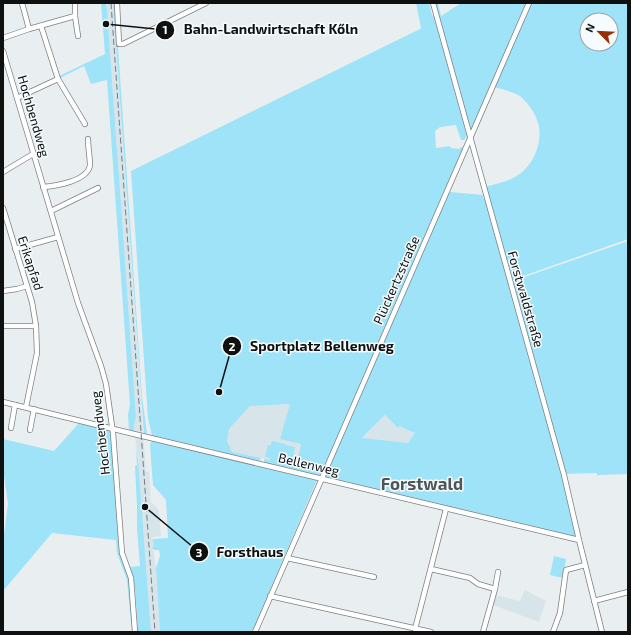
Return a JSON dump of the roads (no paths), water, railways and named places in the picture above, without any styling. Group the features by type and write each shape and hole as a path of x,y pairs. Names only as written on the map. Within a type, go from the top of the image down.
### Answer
{"street":[{"path":"22,3 30,29"},
{"path":"75,3 78,36"},
{"path":"117,3 120,44 206,3"},
{"name":"Forstwaldstraße","path":"433,3 562,470 602,632"},
{"name":"Plückertzstraße","path":"255,632 528,3"},
{"path":"3,38 75,16"},
{"path":"41,26 58,79 85,124"},
{"name":"Hochbendweg","path":"3,51 78,303 106,384 113,428 122,552 131,578 135,632"},
{"path":"17,98 58,79"},
{"path":"43,187 73,180 83,176 88,171 90,165 88,139"},
{"path":"3,172 33,154"},
{"path":"51,211 98,188"},
{"name":"Erikapfad","path":"3,208 32,302 36,326 37,352 26,407"},
{"path":"15,249 58,237"},
{"path":"3,291 27,286"},
{"path":"3,326 36,326"},
{"name":"Bellenweg","path":"3,402 579,540"},
{"path":"11,428 15,405"},
{"path":"30,430 34,409"},
{"path":"415,629 446,509"},
{"path":"287,558 374,578"},
{"path":"552,632 560,613 566,570 585,565"},
{"path":"431,568 470,578 478,584 494,588"},
{"path":"483,632 498,572"},
{"path":"594,601 628,592"},
{"path":"270,596 431,632"}],"railway":[{"path":"111,3 155,632"}],"place":[{"name":"Bahn-Landwirtschaft Kőln","path":"106,24"},
{"name":"Sportplatz Bellenweg","path":"219,392"},
{"name":"Forsthaus","path":"145,507"}],"district":[{"name":"Forstwald","path":"422,483"}]}
